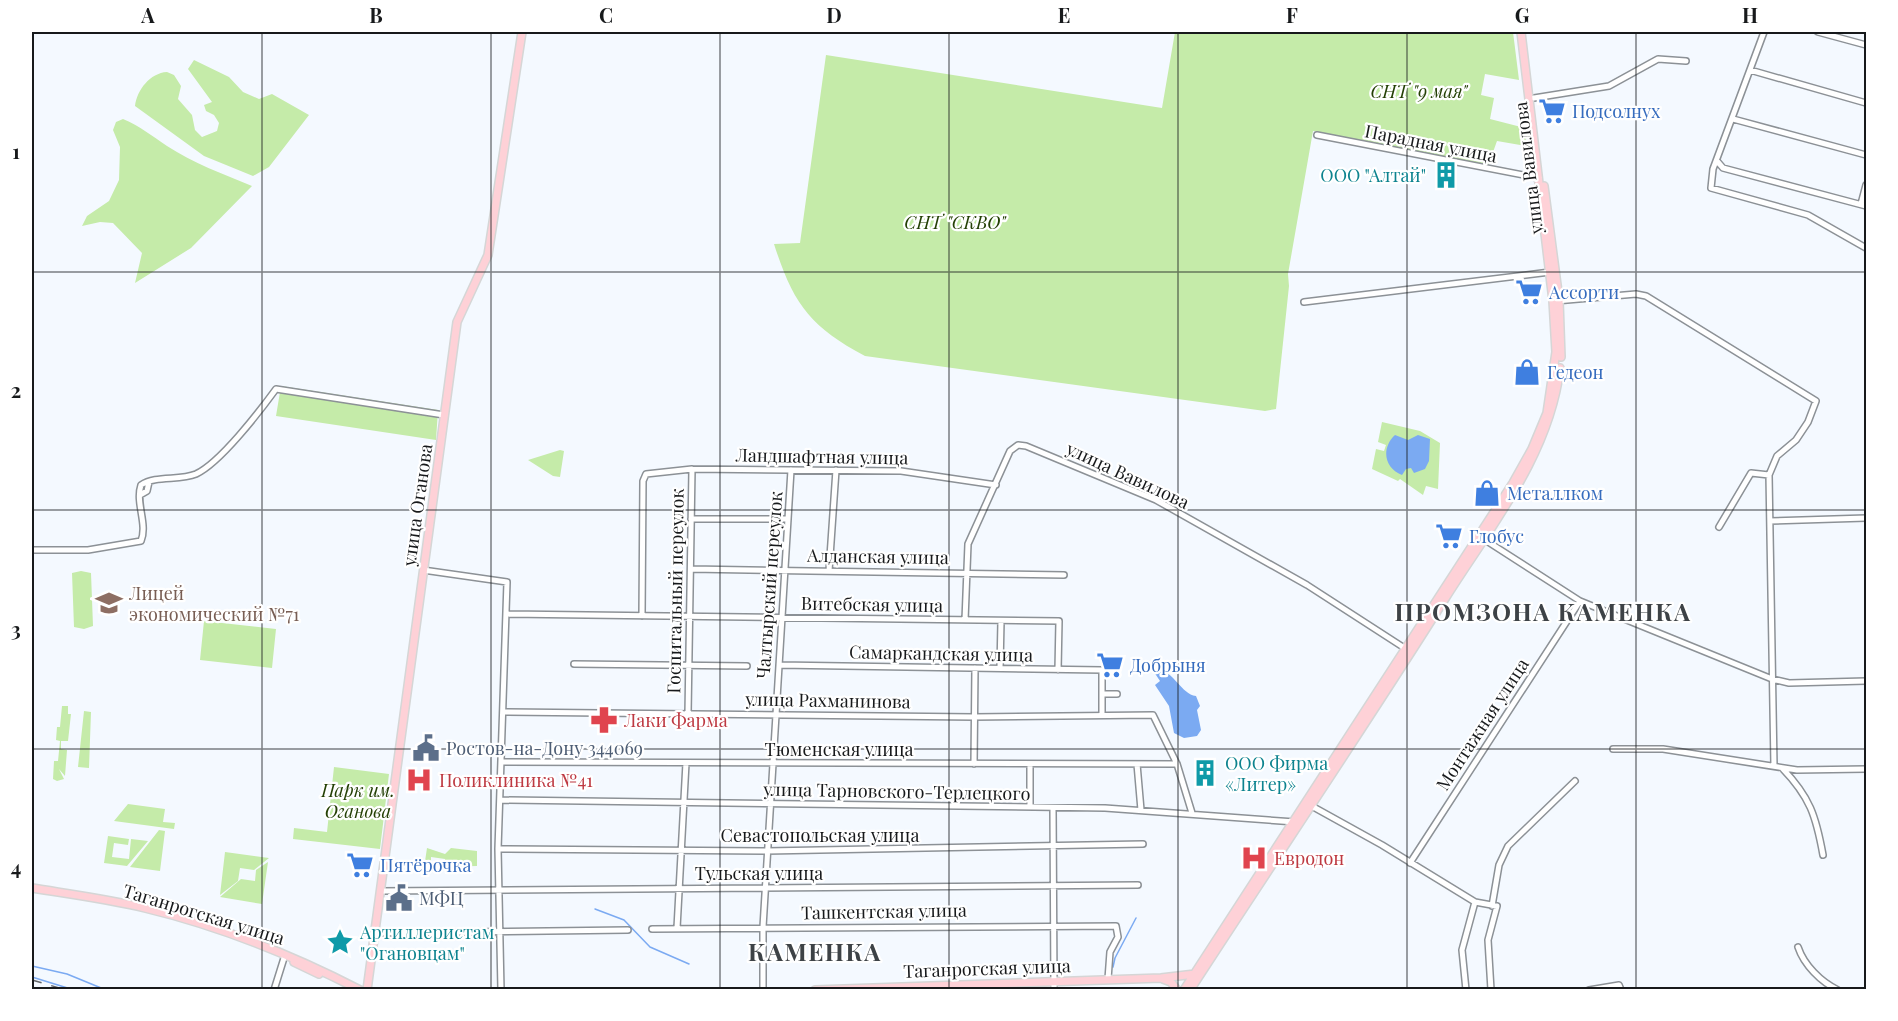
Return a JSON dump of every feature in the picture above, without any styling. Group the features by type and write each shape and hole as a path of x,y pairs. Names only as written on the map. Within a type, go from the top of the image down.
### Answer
{"main road":[{"name":"улица Оганова","path":"367,990 457,322 488,255 522,32"},
{"name":"улица Вавилова","path":"1521,32 1550,272 1556,301"},
{"name":"улица Вавилова","path":"1309,804 1406,649 1528,468 1552,415 1560,369 1556,301 1526,32"},
{"name":"улица Вавилова","path":"1185,990 1309,804 1480,537"},
{"name":"улица Вавилова","path":"1190,990 1296,823"},
{"name":"Таганрогская улица","path":"32,891 80,898 146,913 285,956 360,990"},
{"name":"Таганрогская улица","path":"285,956 350,990"},
{"name":"Таганрогская улица","path":"815,990 979,987 1053,981 1161,978 1195,974"},
{"path":"1161,978 1171,982 1177,990"}],"street":[{"path":"1764,32 1733,119 1727,129 1709,182 1711,188 1808,215 1866,248"},
{"path":"1818,32 1866,45"},
{"path":"1534,98 1609,86 1658,59 1686,62"},
{"path":"1750,70 1866,103"},
{"path":"1733,119 1866,155"},
{"name":"Парадная улица","path":"1317,135 1539,178"},
{"path":"1716,162 1724,168 1864,205 1866,185"},
{"path":"1304,302 1550,272"},
{"path":"1556,301 1636,294 1646,296 1816,401 1808,422 1796,440 1777,456 1769,475 1774,766"},
{"path":"32,550 88,550 141,541 143,535 140,495 147,491 148,482 184,477 205,468 249,426 276,389 444,415"},
{"name":"улица Вавилова","path":"964,620 968,544 972,529 980,521 1010,451 1018,445 1026,446 1156,500 1306,585 1406,649"},
{"name":"Ландшафтная улица","path":"642,615 643,481 646,474 692,468 900,471 996,485"},
{"name":"Госпитальный переулок","path":"688,714 692,468"},
{"name":"Чалтырский переулок","path":"763,990 765,888 786,519 791,470"},
{"path":"830,571 836,470"},
{"path":"1719,527 1751,473 1769,475"},
{"path":"1770,521 1866,518"},
{"path":"691,519 786,519"},
{"path":"1480,537 1580,601 1772,679 1789,683 1866,681"},
{"name":"Алданская улица","path":"691,569 1064,575"},
{"path":"423,570 507,582 498,849 501,990"},
{"name":"Монтажная улица","path":"1410,863 1580,601"},
{"name":"Витебская улица","path":"506,614 1059,621 1058,670"},
{"path":"1000,668 1001,621"},
{"path":"574,663 747,666"},
{"name":"Самаркандская улица","path":"779,665 1102,670 1102,694"},
{"path":"974,764 975,668"},
{"path":"1102,715 1102,694 1117,694"},
{"name":"улица Рахманинова","path":"503,712 974,717 1153,715 1177,764"},
{"path":"1612,750 1663,749 1797,770 1866,769"},
{"name":"Тюменская улица","path":"501,762 1177,764"},
{"path":"677,928 686,763"},
{"path":"1030,764 1030,807"},
{"path":"1137,764 1141,810"},
{"path":"1177,764 1192,813"},
{"path":"1781,767 1797,783 1817,818 1823,855"},
{"path":"1491,990 1488,940 1499,865 1508,846 1575,781"},
{"name":"улица Тарновского-Терлецкого","path":"500,800 1141,810 1296,823"},
{"path":"1309,804 1382,845 1475,902 1494,906"},
{"path":"1053,808 1054,990"},
{"name":"Севастопольская улица","path":"498,849 767,851 1143,844"},
{"name":"Тульская улица","path":"381,891 498,888 1138,885"},
{"path":"1466,990 1462,950 1475,902"},
{"name":"Ташкентская улица","path":"652,928 1116,926 1118,938 1110,952 1108,979"},
{"path":"375,933 628,930"},
{"path":"1798,947 1810,967 1838,990"},
{"path":"274,990 285,956"},
{"path":"1589,990 1620,988"}],"green space":[{"name":"СНТ \"СКВО\"","path":"1175,32 1513,32 1519,80 1485,74 1481,95 1494,98 1490,119 1525,128 1526,146 1497,141 1488,166 1313,131 1288,274 1289,286 1276,409 1265,411 865,356 830,334 806,311 788,282 774,244 800,243 826,55 1162,108"},
{"path":"194,60 229,77 243,92 259,99 272,94 309,115 269,167 253,176 204,156 135,106 138,94 145,83 155,75 167,72 174,75 181,86 178,99 192,115 195,130 202,137 217,131 219,123 214,115 206,111 204,105 212,102 188,69"},
{"path":"123,119 187,158 252,186 191,248 135,283 142,253 113,223 100,222 82,226 87,216 109,201 119,180 120,147 113,130 116,122"},
{"path":"281,386 438,410 436,440 276,416"},
{"path":"1382,422 1420,431 1440,443 1438,489 1426,486 1423,495 1400,479 1398,481 1372,469 1376,449 1384,451 1386,445 1378,442"},
{"path":"560,450 564,451 560,477 553,476 528,460"},
{"path":"81,571 91,573 93,626 84,629 74,627 72,573"},
{"path":"204,621 276,629 272,668 200,660"},
{"path":"62,706 68,706 68,714 71,714 68,741 61,741 61,749 67,750 65,776 59,769 64,779 57,781 53,779 54,761 58,761 60,741 56,740"},
{"path":"84,711 91,712 89,768 78,767"},
{"name":"Парк им. Оганова","path":"334,767 389,774 380,849 293,839 294,828 327,832"},
{"path":"128,804 165,809 163,822 175,823 174,829 114,821"},
{"path":"159,830 165,831 160,871 130,867"},
{"path":"108,836 129,839 128,845 114,843 112,857 129,859 131,839 148,841 127,866 104,863"},
{"path":"427,848 445,854 451,848 477,851 477,866 439,867 445,865 445,859 431,857 431,865 438,867 424,868"},
{"path":"225,852 269,858 254,870 240,868 238,881 220,895"},
{"path":"268,862 262,904 220,897 241,879 255,881 256,870"}],"water":[{"path":"1395,435 1408,440 1418,435 1430,439 1429,461 1425,469 1414,473 1411,468 1406,469 1402,475 1391,468 1386,452"},
{"path":"1156,668 1163,670 1186,691 1196,696 1200,706 1197,710 1201,730 1197,736 1184,738 1174,733 1169,706 1155,685 1160,681 1154,672"}],"waterway":[{"path":"595,909 624,920 650,947 689,964"},
{"path":"1113,967 1115,958 1136,918"},
{"path":"32,966 67,974 106,990"},
{"path":"32,977 74,990"}],"railway":[{"path":"32,980 66,990"}],"place":[{"name":"Подсолнух","path":"1552,111"},
{"name":"ООО \"Алтай\"","path":"1446,175"},
{"name":"Ассорти","path":"1529,292"},
{"name":"Гедеон","path":"1527,372"},
{"name":"Металлком","path":"1487,493"},
{"name":"Глобус","path":"1449,536"},
{"name":"Лицей экономический №71","path":"109,603"},
{"name":"Добрыня","path":"1110,665"},
{"name":"Лаки Фарма","path":"604,720"},
{"name":"Ростов-на-Дону 344069","path":"426,748"},
{"name":"ООО Фирма «Литер»","path":"1205,773"},
{"name":"Поликлиника №41","path":"419,780"},
{"name":"Евродон","path":"1254,858"},
{"name":"Пятёрочка","path":"360,865"},
{"name":"МФЦ","path":"399,898"},
{"name":"Артиллеристам \"Огановцам\"","path":"340,942"}],"district":[{"name":"ПРОМЗОНА КАМЕНКА","path":"1543,611"},
{"name":"КАМЕНКА","path":"815,951"}],"park label":[{"name":"СНТ \"9 мая\"","path":"1419,91"}]}
